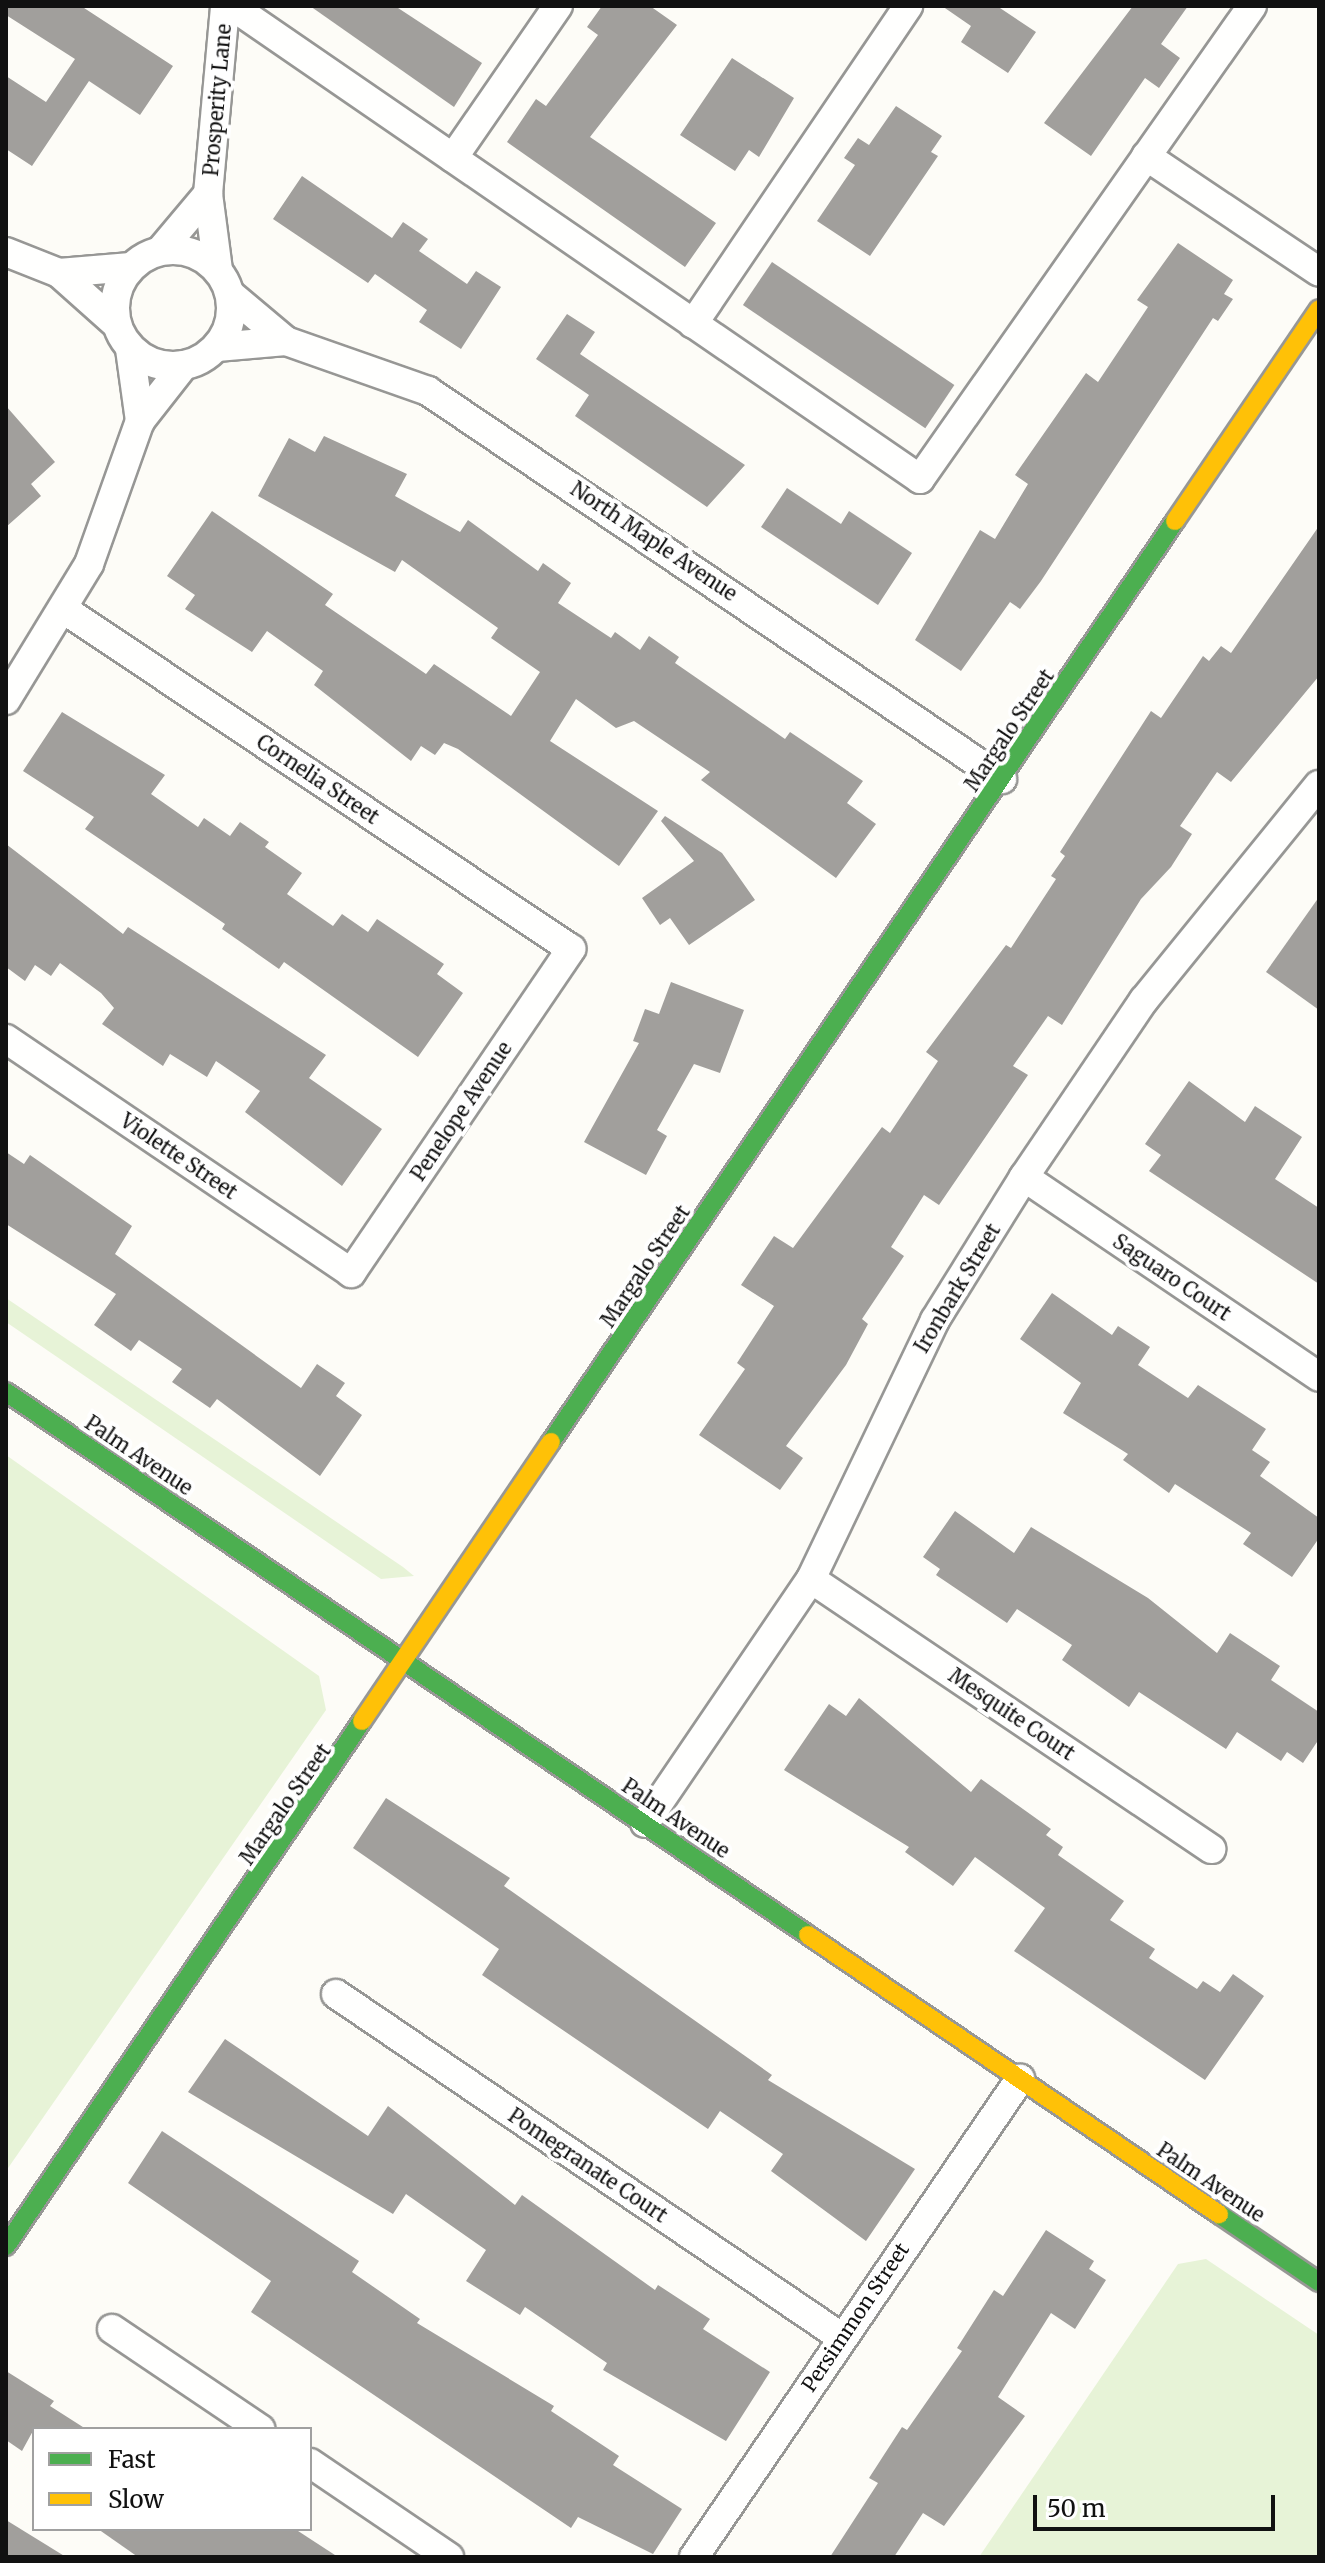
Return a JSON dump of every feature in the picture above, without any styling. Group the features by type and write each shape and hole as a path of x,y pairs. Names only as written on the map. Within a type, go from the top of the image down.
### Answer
{"street":[{"name":"Prosperity Lane","path":"224,282 208,194 225,6"},
{"path":"232,6 920,479 1252,6"},
{"path":"453,158 558,6"},
{"path":"693,324 908,6"},
{"path":"1146,156 1319,272"},
{"name":"Prosperity Lane","path":"160,251 208,194"},
{"path":"59,273 131,267 160,251"},
{"name":"North Maple Avenue","path":"160,251 196,254 286,341"},
{"path":"6,252 59,273 116,324 130,349 140,421"},
{"path":"116,324 116,294 131,267"},
{"path":"217,347 230,322 224,282"},
{"name":"Margalo Street","path":"6,2246 406,1662 1319,309"},
{"name":"North Maple Avenue","path":"184,365 217,347 286,341 394,375 463,411 1002,779"},
{"path":"130,349 150,362 184,365"},
{"path":"6,700 65,610 111,512 140,421 184,365"},
{"name":"Cornelia Street","path":"65,610 571,949"},
{"name":"Ironbark Street","path":"645,1823 811,1579 935,1320 1024,1177 1144,1000 1308,818 1319,785"},
{"name":"Penelope Avenue","path":"351,1273 571,949"},
{"name":"Violette Street","path":"6,1039 351,1273"},
{"name":"Saguaro Court","path":"1024,1177 1319,1377"},
{"name":"Palm Avenue","path":"6,1392 1319,2282"},
{"name":"Mesquite Court","path":"811,1579 1212,1849"},
{"name":"Pomegranate Court","path":"336,1994 841,2337"},
{"name":"Persimmon Street","path":"694,2557 841,2337 1020,2079"},
{"path":"112,2329 257,2427"},
{"path":"312,2464 449,2557"}],"green space":[{"path":"6,1298 414,1576 381,1579 6,1322"},
{"path":"6,1455 319,1676 326,1710 6,2171"},
{"path":"1206,2259 1319,2335 1319,2557 979,2557 1178,2264"}],"building":[{"path":"6,6 81,6 173,66 140,115 89,81 32,166 6,149 6,76 46,102 75,59 6,15"},
{"path":"310,6 395,6 482,63 454,107"},
{"path":"602,6 650,6 677,25 590,137 716,223 685,267 507,142 536,99 546,106 598,35 587,27"},
{"path":"942,6 997,6 1036,32 1008,73 961,42 971,26"},
{"path":"1133,6 1188,6 1161,44 1180,58 1159,88 1145,78 1091,156 1044,123"},
{"path":"732,58 794,98 759,157 749,150 735,171 680,135"},
{"path":"896,106 942,136 931,152 938,156 870,256 817,221 855,165 844,158 858,138 869,145"},
{"path":"302,176 392,238 403,222 428,239 419,251 467,284 476,271 501,287 461,349 419,322 427,310 375,274 368,283 273,219"},
{"path":"1178,243 1233,280 1224,294 1233,299 1218,321 1213,318 1041,581 1020,609 1010,602 961,671 915,640 980,530 995,539 1028,484 1015,475 1086,373 1098,382 1148,307 1137,300"},
{"path":"772,262 954,385 925,428 743,305"},
{"path":"567,314 595,332 580,354 745,465 707,507 575,416 589,395 536,359"},
{"path":"6,406 55,462 31,484 41,496 6,527"},
{"path":"324,436 407,474 395,496 460,532 468,520 538,571 543,563 571,583 558,603 611,638 615,632 640,650 649,636 679,657 675,663 785,739 790,732 863,781 847,803 876,824 836,878 701,780 710,772 634,721 616,728 576,699 550,741 658,811 619,866 458,749 444,743 435,755 421,746 411,761 314,685 323,671 267,631 252,652 185,609 195,595 167,576 212,511 333,594 325,605 426,674 434,664 511,716 540,672 491,638 498,628 402,560 395,572 258,496 289,438 315,452"},
{"path":"787,488 841,524 849,511 912,553 878,605 761,527"},
{"path":"1319,526 1319,676 1231,782 1217,772 1180,826 1192,834 1171,867 1141,899 1062,1025 1048,1016 1013,1066 1028,1075 939,1205 924,1195 891,1247 904,1256 862,1319 868,1324 846,1365 786,1446 803,1458 780,1490 699,1435 745,1369 737,1363 774,1306 741,1285 774,1236 793,1248 882,1127 890,1133 938,1061 926,1052 1006,945 1011,948 1056,879 1051,876 1065,856 1060,852 1151,711 1161,718 1203,656 1209,661 1221,646 1231,653"},
{"path":"62,712 165,775 151,794 198,827 204,818 230,836 240,822 269,842 265,847 302,873 287,894 333,926 342,914 368,932 377,919 444,964 437,974 463,993 418,1057 284,962 279,969 222,929 225,924 85,829 94,817 23,771"},
{"path":"665,816 722,853 755,900 689,945 670,918 660,925 642,898 694,861 661,821"},
{"path":"6,844 123,934 128,927 326,1055 309,1078 382,1129 342,1186 245,1112 260,1091 216,1061 207,1077 170,1054 163,1066 102,1024 114,1008 101,993 60,963 51,976 35,965 25,981 6,967"},
{"path":"1319,897 1319,1010 1266,972"},
{"path":"671,982 744,1010 720,1073 694,1064 657,1130 667,1136 646,1175 584,1142 639,1043 633,1041 645,1009 659,1014"},
{"path":"1189,1081 1245,1122 1255,1106 1302,1137 1275,1179 1319,1208 1319,1284 1149,1171 1161,1155 1145,1144"},
{"path":"6,1152 24,1164 30,1155 132,1226 115,1254 301,1388 317,1364 345,1383 336,1396 362,1415 320,1476 217,1399 210,1408 172,1382 182,1369 139,1340 131,1351 94,1325 116,1294 6,1224"},
{"path":"1052,1293 1112,1335 1118,1326 1150,1347 1138,1365 1188,1398 1198,1385 1266,1429 1252,1450 1270,1462 1260,1476 1319,1518 1319,1538 1292,1577 1243,1544 1251,1533 1175,1484 1169,1493 1123,1460 1128,1454 1063,1413 1081,1383 1020,1339"},
{"path":"955,1511 1014,1553 1031,1527 1148,1598 1217,1653 1230,1633 1280,1666 1271,1680 1319,1712 1319,1739 1303,1763 1287,1752 1281,1761 1237,1732 1226,1749 1139,1692 1129,1707 1062,1660 1072,1645 1017,1609 1007,1623 936,1575 940,1569 923,1557"},
{"path":"859,1698 971,1792 981,1779 1051,1829 1046,1835 1063,1847 1058,1855 1124,1901 1110,1920 1155,1949 1149,1958 1197,1989 1203,1981 1220,1992 1233,1974 1264,1996 1205,2080 1014,1951 1045,1908 975,1857 953,1886 905,1852 909,1847 784,1770 829,1704 846,1716"},
{"path":"386,1798 510,1878 504,1886 772,2075 768,2080 915,2169 866,2241 771,2171 783,2154 720,2111 708,2129 482,1975 499,1949 353,1848"},
{"path":"225,2039 368,2136 388,2106 515,2205 522,2195 655,2290 658,2285 710,2319 703,2329 770,2372 726,2441 603,2370 607,2363 525,2307 520,2315 466,2281 486,2250 406,2194 393,2214 188,2092"},
{"path":"162,2131 359,2261 352,2272 420,2319 417,2323 554,2406 551,2411 619,2456 613,2465 682,2509 653,2554 578,2517 571,2528 251,2312 271,2281 128,2183"},
{"path":"1046,2230 1094,2261 1089,2269 1106,2280 1075,2329 1051,2313 998,2397 1025,2416 944,2526 923,2513 894,2557 830,2557 878,2483 869,2478 902,2427 907,2430 962,2351 957,2348 994,2290 1003,2296"},
{"path":"6,2371 54,2401 50,2406 83,2427 32,2427 22,2451 6,2440"},
{"path":"6,2520 66,2557 6,2557"},
{"path":"101,2531 298,2531 338,2557 138,2557"}],"traffic: fast":[{"path":"551,1442 1175,521"},
{"path":"6,1392 808,1935"},
{"path":"6,2246 362,1721"},
{"path":"1219,2214 1319,2282"}],"traffic: slow":[{"path":"1175,521 1319,309"},
{"path":"362,1721 551,1442"},
{"path":"808,1935 1219,2214"}]}
